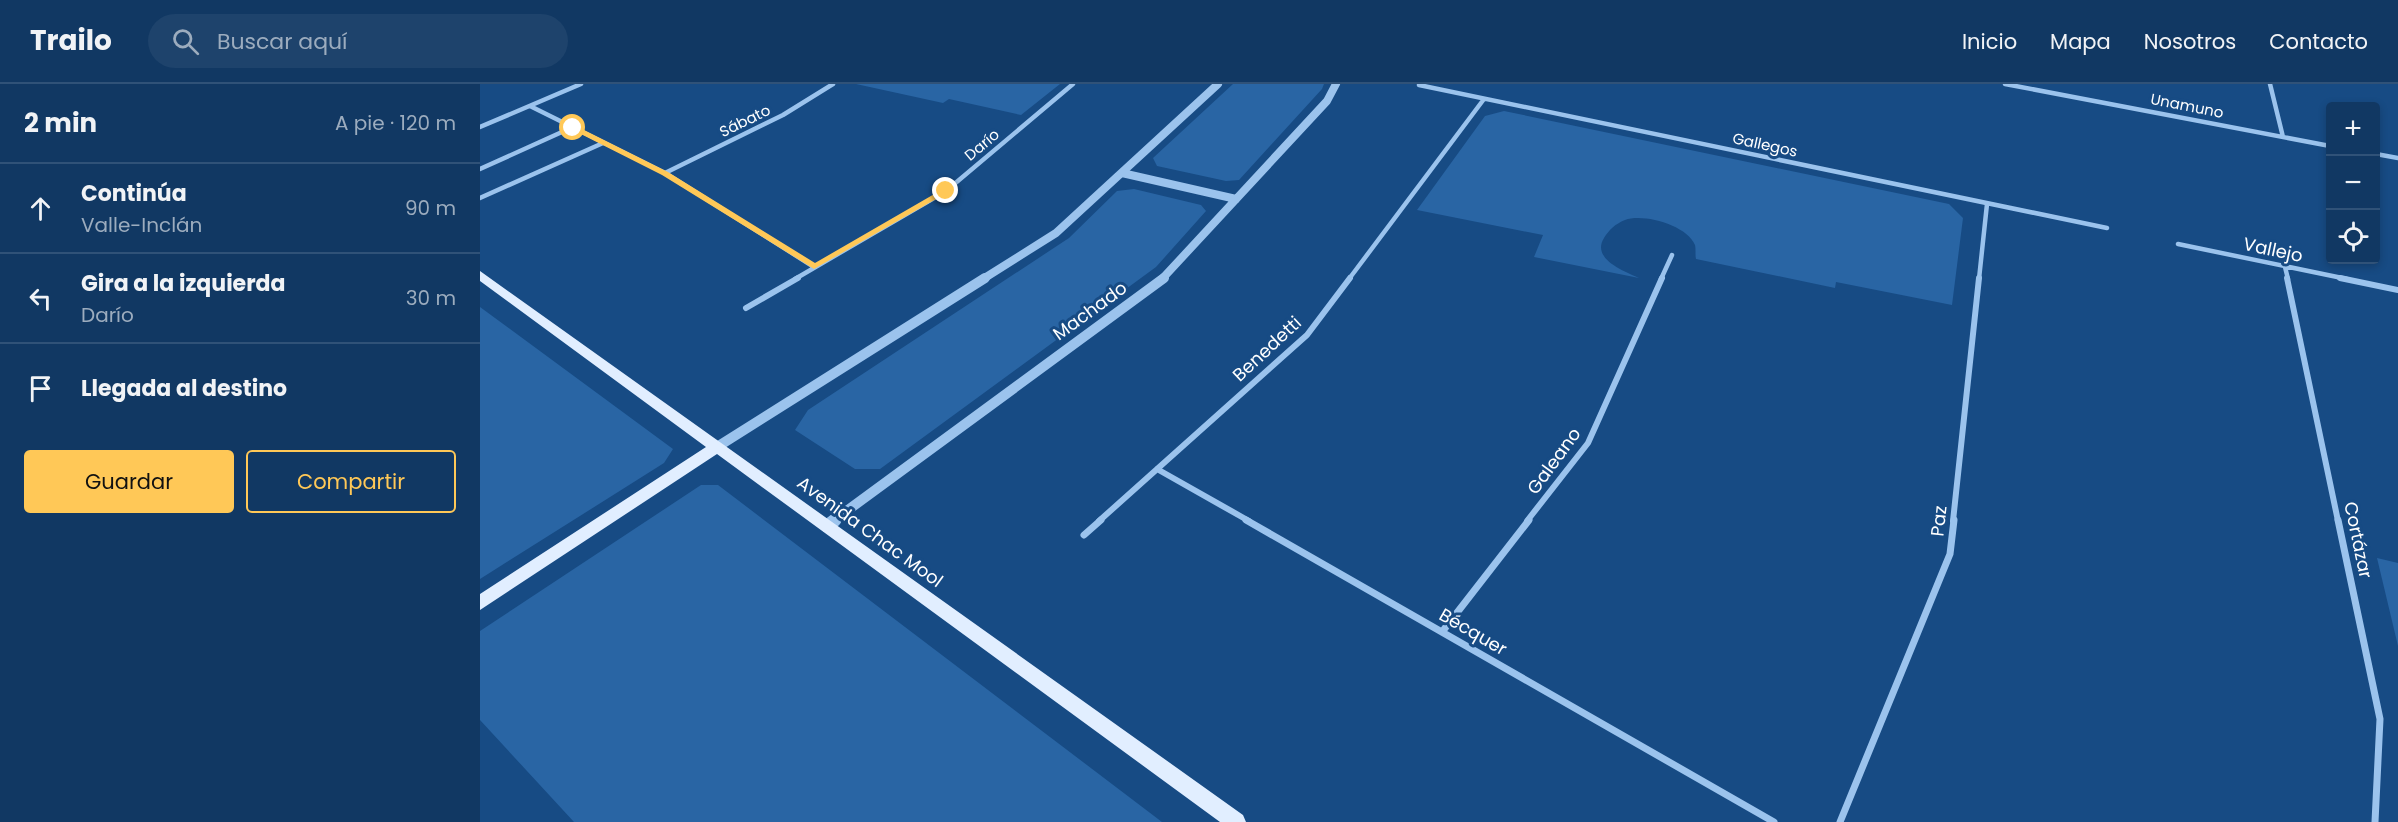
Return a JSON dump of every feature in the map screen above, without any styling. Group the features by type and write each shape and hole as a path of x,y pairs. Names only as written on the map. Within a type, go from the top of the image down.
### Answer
{"main road":[{"name":"Avenida Chac Mool","path":"480,275 1236,822"},
{"path":"480,603 717,447"}],"street":[{"path":"480,127 581,84"},
{"name":"Sábato","path":"665,174 783,115 833,84"},
{"name":"Darío","path":"746,308 946,191 1073,84"},
{"path":"717,447 1056,233 1218,84"},
{"name":"Machado","path":"826,526 1168,274 1327,101 1336,84"},
{"name":"Unamuno","path":"2005,84 2326,145"},
{"path":"2037,84 2037,90"},
{"path":"2270,84 2283,137"},
{"name":"Gallegos","path":"1419,85 2107,228"},
{"name":"Benedetti","path":"1083,535 1307,335 1484,99"},
{"path":"530,106 665,174 814,267"},
{"path":"480,169 573,128"},
{"path":"480,198 603,143"},
{"path":"2380,155 2398,159"},
{"path":"1122,172 1236,199"},
{"name":"Paz","path":"1840,822 1950,554 1986,204"},
{"name":"Vallejo","path":"2178,244 2398,290"},
{"name":"Galeano","path":"1442,632 1588,443 1672,255"},
{"name":"Cortázar","path":"2285,267 2380,719 2375,822"},
{"name":"Bécquer","path":"1157,469 1774,822"}],"shaded area":[{"path":"856,84 1060,84 1021,115 949,99 943,103"},
{"path":"1233,84 1324,84 1322,89 1239,180 1226,181 1157,166 1153,158"},
{"path":"1504,111 1949,204 1963,218 1952,305 1836,282 1835,288 1696,259 1695,245 1683,232 1664,222 1642,218 1625,220 1615,225 1601,245 1605,258 1625,272 1639,278 1534,257 1543,235 1417,210 1485,116"},
{"path":"1134,189 1201,205 1206,211 1156,267 880,469 855,469 795,430 808,410 1069,238 1117,191"},
{"path":"480,307 673,449 664,463 480,579"},
{"path":"701,485 718,485 1162,822 574,822 480,720 480,631"},
{"path":"2377,558 2398,563 2398,646"}],"route":[{"path":"573,128 665,174 814,267 946,191"}]}
